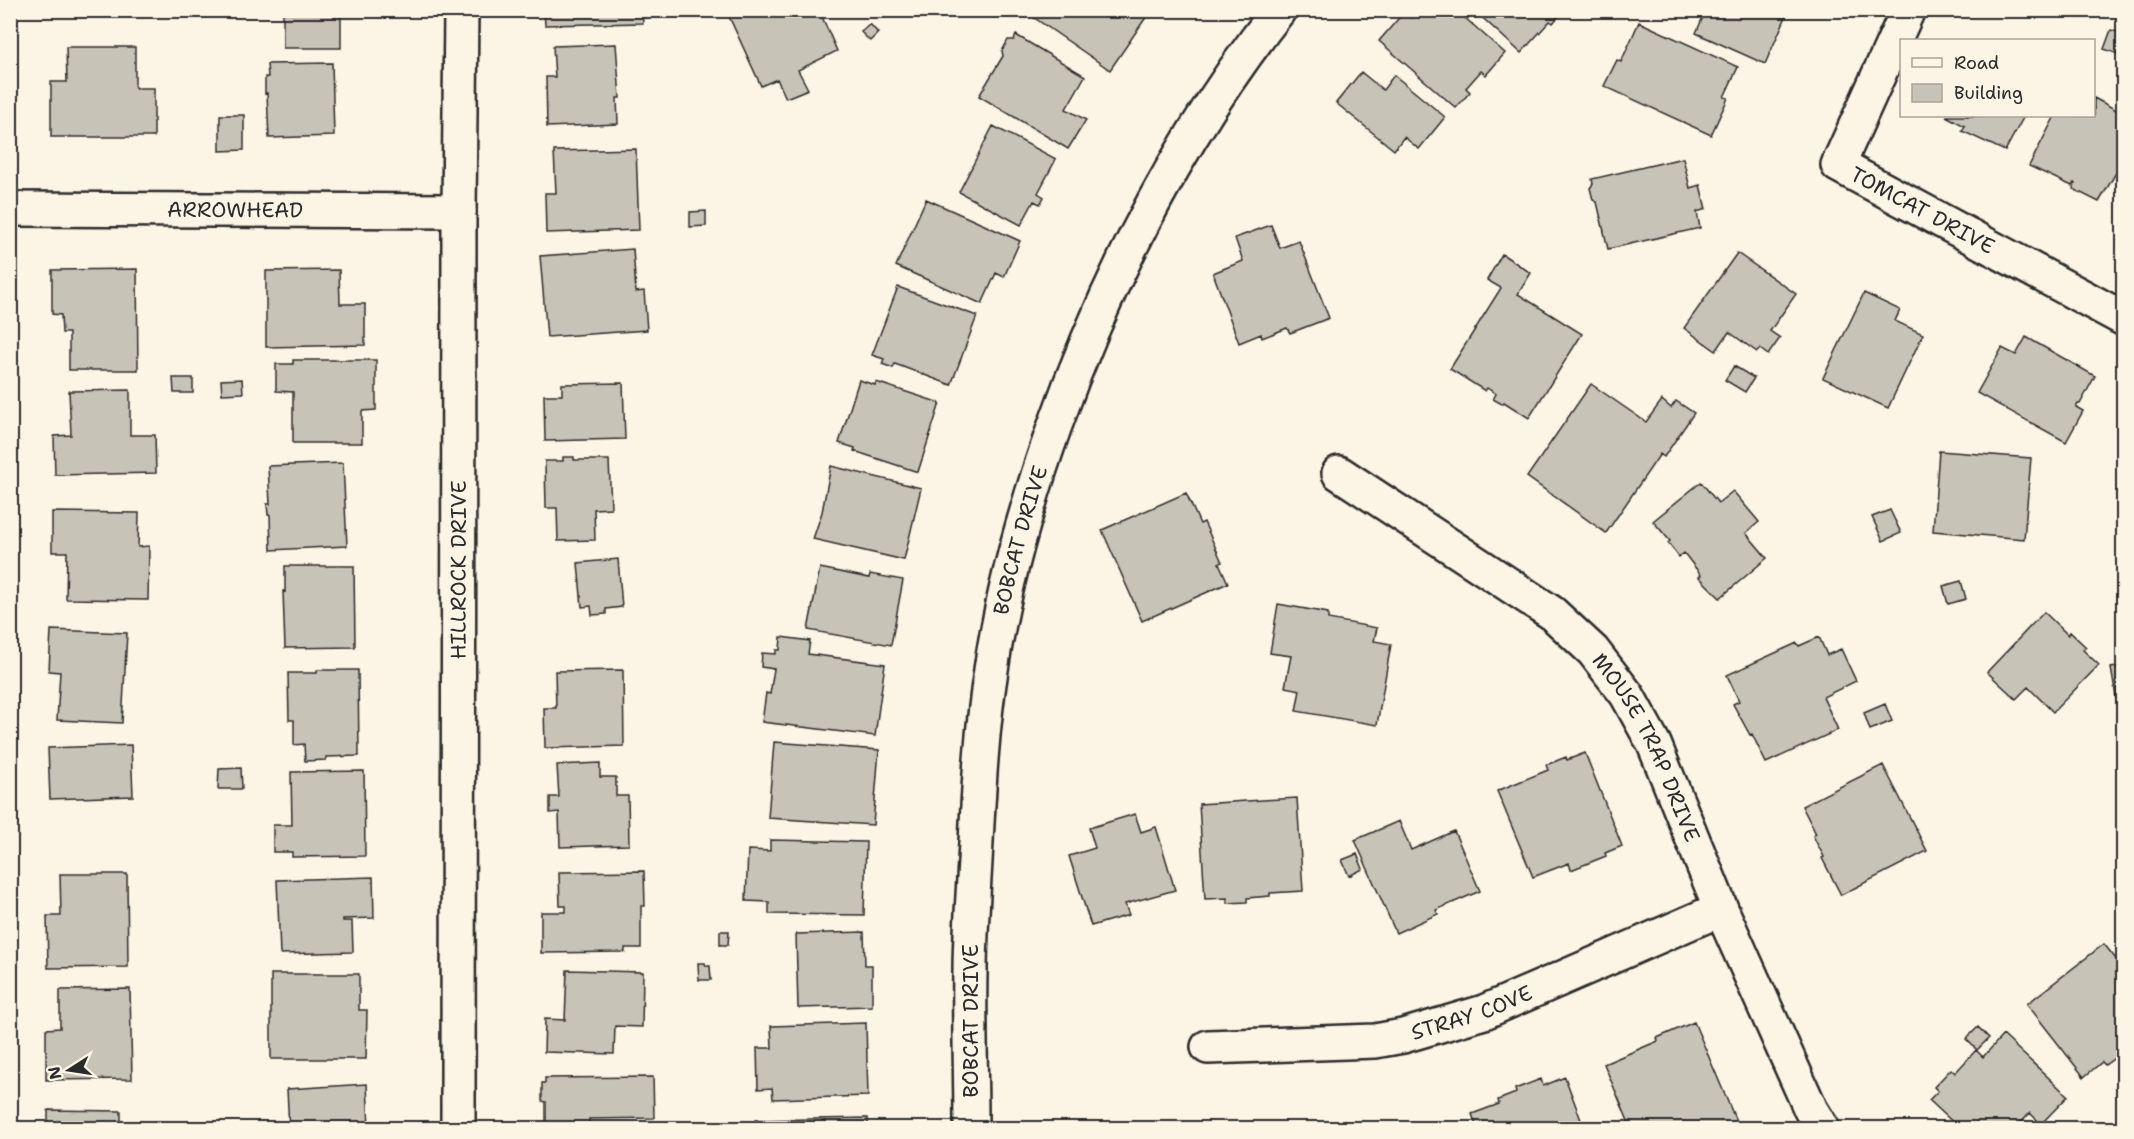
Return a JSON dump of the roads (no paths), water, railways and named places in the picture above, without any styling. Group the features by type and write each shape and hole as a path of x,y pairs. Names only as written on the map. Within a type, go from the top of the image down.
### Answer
{"street":[{"name":"HILLROCK DRIVE","path":"458,1128 461,10"},
{"name":"BOBCAT DRIVE","path":"971,1128 970,971 980,769 990,670 1008,578 1033,487 1075,368 1126,253 1183,150 1250,48 1279,10"},
{"name":"TOMCAT DRIVE","path":"1908,10 1838,165 2124,318"},
{"name":"ARROWHEAD","path":"10,208 459,211"},
{"name":"MOUSE TRAP DRIVE","path":"1339,473 1552,613 1593,651 1627,695 1654,744 1721,909 1810,1110 1822,1128"},
{"name":"STRAY COVE","path":"1208,1047 1375,1041 1403,1036 1484,1012 1721,909"}]}
